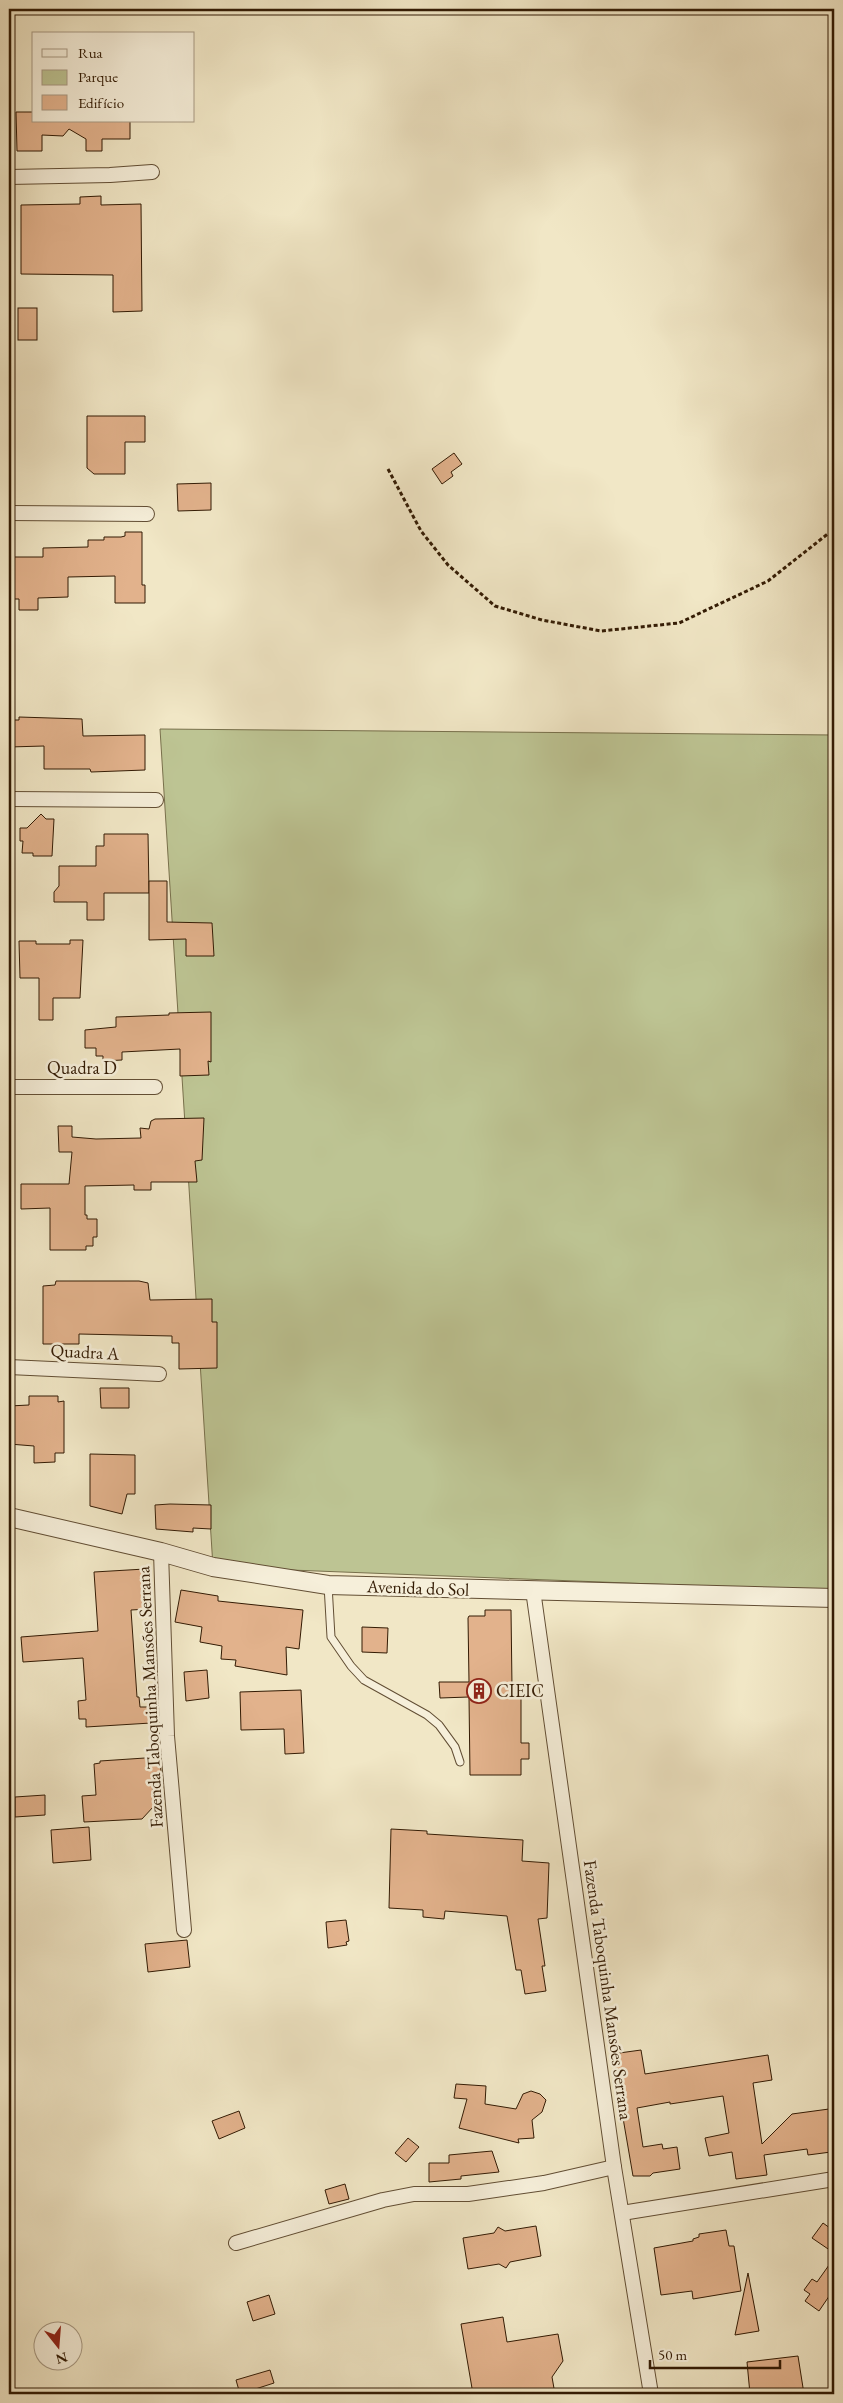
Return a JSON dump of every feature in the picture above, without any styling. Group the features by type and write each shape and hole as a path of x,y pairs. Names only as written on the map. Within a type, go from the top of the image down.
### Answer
{"street":[{"path":"9,177 110,175 152,172"},
{"path":"9,513 147,514"},
{"path":"9,799 156,800"},
{"name":"Quadra D","path":"9,1087 155,1087"},
{"name":"Quadra A","path":"9,1367 159,1374"},
{"name":"Avenida do Sol","path":"9,1518 161,1552 213,1567 277,1579 328,1585 834,1598"},
{"name":"Fazenda Taboquinha Mansões Serrana","path":"161,1552 166,1736 184,1930"},
{"name":"Fazenda Taboquinha Mansões Serrana","path":"533,1590 614,2167 651,2394"},
{"path":"236,2243 383,2200 414,2194 468,2194 544,2183 614,2167"},
{"path":"622,2213 834,2179"}],"lane":[{"path":"328,1585 332,1637 351,1666 364,1680 427,1716 439,1725 455,1747 460,1762"}],"path":[{"path":"388,469 421,530 448,565 495,606 542,620 601,631 679,623 768,581 834,529"}],"green space":[{"path":"160,729 834,735 834,1591 213,1567"}],"building":[{"path":"16,112 32,112 32,122 130,122 130,139 102,139 102,151 86,151 86,139 69,129 63,136 42,135 42,151 17,151"},
{"path":"101,196 101,205 141,204 142,311 113,312 113,275 21,274 21,205 80,204 80,197"},
{"path":"18,308 37,308 37,340 18,340"},
{"path":"87,416 145,416 145,442 125,442 125,474 94,474 87,468"},
{"path":"454,453 462,464 451,472 453,476 442,484 432,469"},
{"path":"211,483 211,510 178,511 177,484"},
{"path":"125,532 142,532 142,585 145,585 145,603 115,603 115,576 68,577 68,597 38,598 38,610 19,610 19,599 9,599 9,557 43,557 43,548 88,547 88,540 104,540 104,537 121,537 125,536"},
{"path":"19,717 82,719 83,736 145,735 145,770 91,772 90,769 44,769 44,746 9,747 9,720 19,720"},
{"path":"41,814 46,819 54,819 52,856 33,856 33,853 22,853 23,841 20,841 20,828 27,828"},
{"path":"104,834 148,834 149,893 104,893 104,920 87,920 87,902 54,902 54,892 59,886 59,866 96,866 96,846 104,846"},
{"path":"149,881 167,881 167,922 212,923 214,956 186,956 186,939 149,940"},
{"path":"70,940 83,940 80,998 53,998 53,1020 39,1020 39,978 20,978 19,941 36,941 36,944 70,944"},
{"path":"211,1012 211,1062 208,1061 209,1075 180,1076 180,1049 122,1052 122,1060 103,1061 103,1056 96,1056 96,1048 85,1048 85,1030 116,1027 116,1017"},
{"path":"204,1118 202,1160 195,1161 197,1182 151,1182 151,1190 134,1190 134,1185 85,1186 85,1215 87,1215 87,1219 97,1219 97,1237 93,1237 93,1246 86,1246 86,1250 50,1250 50,1208 21,1209 21,1184 69,1184 72,1152 59,1152 58,1126 72,1126 72,1137 96,1139 141,1138 140,1128 149,1129 151,1121 155,1119"},
{"path":"56,1281 139,1281 148,1283 150,1300 212,1299 212,1322 217,1322 217,1368 179,1369 179,1343 172,1343 172,1336 79,1334 79,1344 43,1344 43,1286 55,1285"},
{"path":"100,1388 129,1388 129,1408 101,1408"},
{"path":"29,1396 58,1396 58,1402 64,1401 64,1453 55,1453 55,1462 34,1463 34,1446 9,1444 9,1406 29,1405"},
{"path":"90,1454 135,1455 135,1494 127,1494 122,1514 90,1506"},
{"path":"155,1505 211,1505 211,1529 193,1528 193,1532 156,1529"},
{"path":"145,1569 148,1609 131,1610 137,1697 139,1697 140,1707 150,1707 151,1723 86,1727 86,1719 79,1719 78,1701 86,1700 83,1658 23,1662 21,1637 98,1631 94,1572"},
{"path":"181,1590 218,1596 218,1601 303,1610 299,1649 286,1647 287,1675 235,1666 236,1660 221,1659 222,1646 200,1642 202,1627 175,1622"},
{"name":"CIEIC","path":"485,1610 511,1610 512,1687 518,1687 518,1695 521,1695 521,1743 529,1743 529,1759 521,1759 521,1775 470,1775 469,1697 440,1698 439,1682 469,1682 468,1618 469,1616 485,1616"},
{"path":"362,1627 388,1628 387,1653 362,1652"},
{"path":"207,1670 209,1698 186,1701 184,1672"},
{"path":"301,1690 304,1753 285,1754 284,1729 241,1730 240,1692"},
{"path":"160,1757 161,1772 152,1773 154,1806 142,1819 84,1822 82,1796 96,1795 94,1764 100,1763 100,1761"},
{"path":"45,1795 45,1815 15,1817 15,1797"},
{"path":"89,1827 91,1860 53,1863 51,1830"},
{"path":"391,1829 427,1831 427,1834 523,1840 522,1861 549,1863 547,1918 538,1919 545,1966 542,1966 546,1991 525,1994 521,1970 516,1970 507,1916 445,1911 444,1919 423,1917 423,1910 389,1908"},
{"path":"346,1920 349,1941 346,1942 347,1945 328,1948 326,1922"},
{"path":"187,1940 190,1967 148,1972 145,1944"},
{"path":"641,2050 645,2074 768,2055 772,2080 753,2083 762,2144 792,2114 829,2109 831,2152 808,2155 807,2149 764,2155 767,2175 736,2179 732,2152 709,2156 705,2138 729,2133 723,2096 670,2104 670,2102 637,2108 643,2147 662,2144 663,2149 677,2147 680,2169 653,2173 650,2176 633,2176 612,2054"},
{"path":"456,2084 486,2086 485,2104 516,2109 523,2094 531,2091 540,2094 546,2100 542,2112 532,2120 534,2138 518,2139 519,2143 459,2128 467,2099 454,2098"},
{"path":"239,2111 245,2128 219,2139 212,2121"},
{"path":"408,2138 419,2147 406,2162 395,2153"},
{"path":"492,2151 499,2172 461,2176 461,2179 429,2182 429,2163 449,2163 449,2155"},
{"path":"345,2184 349,2199 329,2204 325,2190"},
{"path":"823,2223 834,2231 834,2253 812,2238"},
{"path":"536,2226 541,2256 510,2262 506,2268 499,2264 468,2269 463,2238 494,2233 498,2227 505,2231"},
{"path":"726,2230 729,2246 734,2246 741,2291 693,2299 692,2291 661,2295 654,2248 693,2241 693,2239 699,2237 699,2234"},
{"path":"834,2258 834,2289 819,2311 805,2301 810,2294 804,2290 812,2279 817,2282"},
{"path":"748,2273 759,2331 735,2335"},
{"path":"269,2295 275,2314 253,2321 247,2302"},
{"path":"503,2317 507,2342 558,2334 563,2361 552,2377 555,2394 473,2394 461,2324"},
{"path":"798,2356 804,2394 750,2394 747,2362"},
{"path":"270,2370 274,2383 240,2394 236,2380"}],"place":[{"name":"CIEIC","path":"479,1691"}]}
